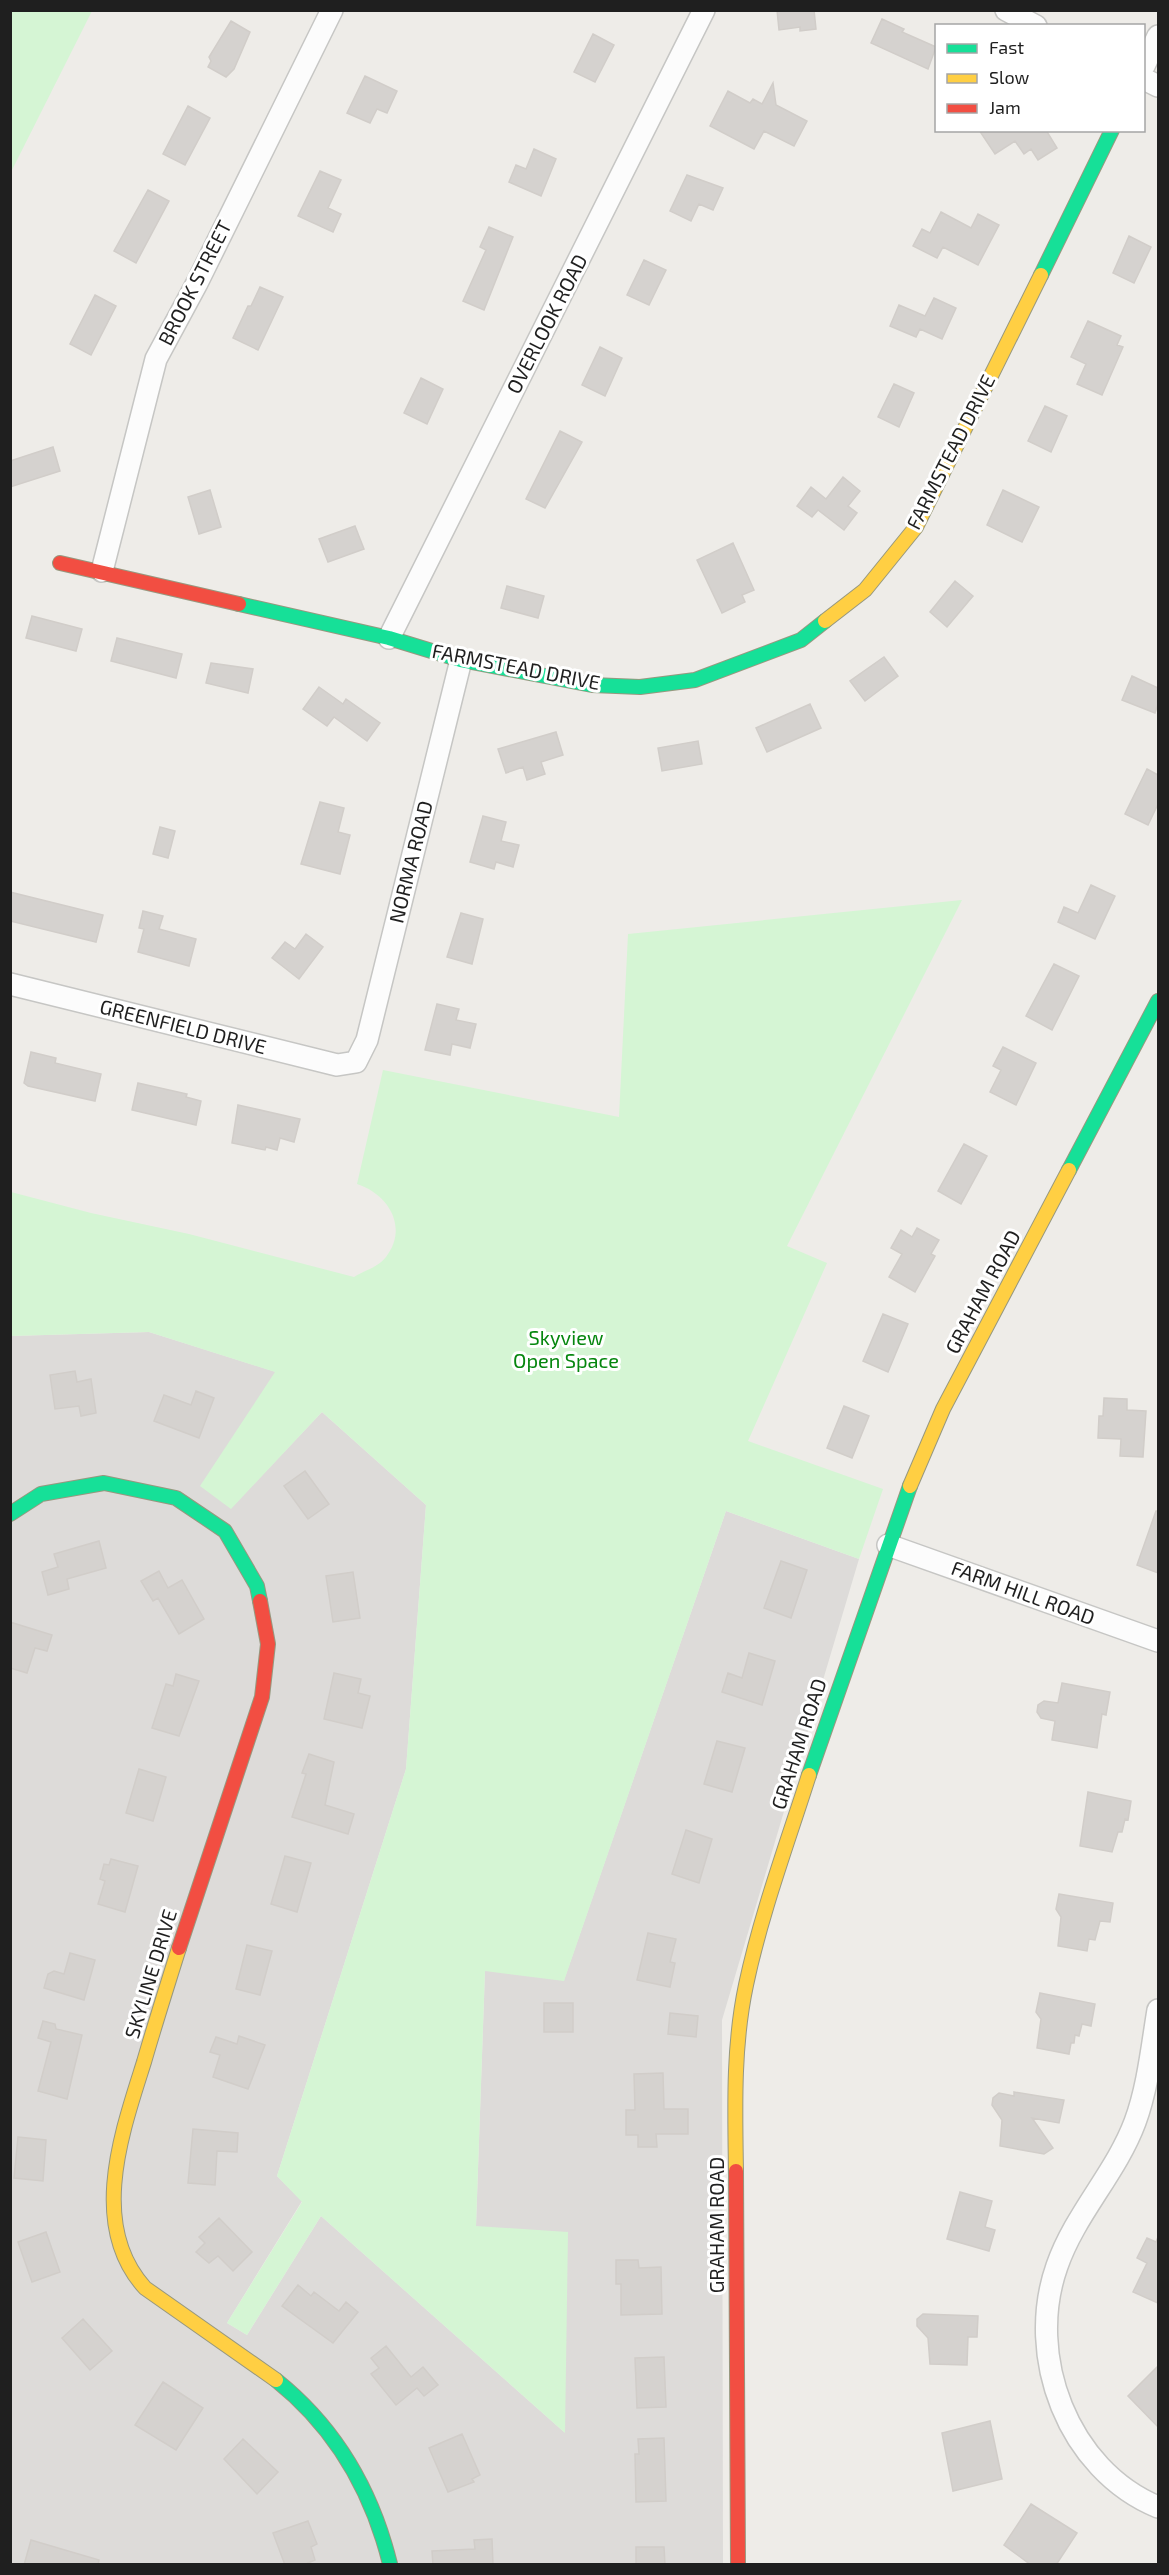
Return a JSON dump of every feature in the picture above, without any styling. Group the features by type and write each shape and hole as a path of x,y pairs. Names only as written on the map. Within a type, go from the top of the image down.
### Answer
{"street":[{"name":"BROOK STREET","path":"102,571 156,359 197,283 332,10"},
{"name":"OVERLOOK ROAD","path":"389,638 704,10"},
{"path":"1006,10 1032,24"},
{"path":"1145,62 1158,36"},
{"name":"FARMSTEAD DRIVE","path":"60,563 389,638 461,660 592,685 640,687 694,680 801,640 865,590 916,526 1111,132"},
{"name":"NORMA ROAD","path":"356,1062 367,1040 461,660"},
{"name":"GREENFIELD DRIVE","path":"10,984 337,1065 356,1062"},
{"name":"GRAHAM ROAD","path":"738,2565 735,2069 746,1985 774,1883 905,1497 942,1409 1158,1001"},
{"name":"SKYLINE DRIVE","path":"10,1514 41,1494 104,1483 176,1498 225,1531 257,1586 268,1644 262,1697 215,1833 125,2121 114,2164 112,2208 120,2245 143,2286 199,2329 286,2389 335,2438 370,2496 390,2565"},
{"name":"FARM HILL ROAD","path":"888,1545 1158,1641"},
{"path":"1158,2010 1135,2121 1119,2157 1070,2238 1057,2266 1048,2300 1045,2331 1047,2360 1057,2395 1071,2427 1089,2455 1114,2481 1144,2501 1158,2507"}],"shaded area":[{"path":"149,1332 276,1372 201,1486 231,1508 322,1412 426,1505 406,1769 277,2176 302,2201 227,2323 247,2335 321,2216 564,2432 476,2226 485,1970 564,1980 726,1511 859,1559 722,2020 723,2564 11,2564 10,1336"}],"green space":[{"path":"10,11 92,11 11,172"},
{"name":"Skyview Open Space","path":"962,900 787,1246 827,1263 748,1441 883,1489 859,1559 726,1511 564,1981 485,1971 476,2226 568,2232 565,2433 321,2216 247,2335 227,2323 302,2202 277,2176 406,1769 426,1505 322,1412 231,1509 200,1486 275,1372 149,1332 11,1336 11,1192 91,1213 189,1234 354,1277 375,1266 386,1257 393,1246 396,1234 392,1213 386,1204 378,1195 357,1184 383,1070 619,1117 628,934"}],"building":[{"path":"777,10 814,10 816,29 800,31 800,27 779,30"},
{"path":"882,19 904,29 902,32 935,47 935,50 928,69 871,43"},
{"path":"231,21 250,32 234,69 226,77 208,67 211,61 209,57"},
{"path":"593,34 614,45 595,82 574,72"},
{"path":"365,76 397,91 387,113 377,109 370,123 347,113"},
{"path":"773,83 776,105 807,121 794,146 764,131 754,149 710,126 728,91 750,103 753,99 762,104"},
{"path":"188,106 210,118 185,165 163,154"},
{"path":"980,132 1047,132 1057,148 1038,160 1031,149 1024,154 1015,141 995,154"},
{"path":"534,149 556,159 541,196 509,182 516,165 526,169"},
{"path":"320,171 341,180 328,208 341,214 333,232 298,216"},
{"path":"687,175 723,188 713,210 699,204 691,221 670,211"},
{"path":"148,190 169,201 136,263 114,251"},
{"path":"941,212 971,228 978,214 999,225 978,265 943,247 937,258 913,246 922,229 930,233"},
{"path":"489,227 513,237 484,310 463,301 486,250 480,247"},
{"path":"1129,236 1151,247 1134,283 1113,273"},
{"path":"644,260 666,270 649,305 627,295"},
{"path":"260,287 283,297 258,350 233,338"},
{"path":"95,295 116,306 91,355 70,344"},
{"path":"934,298 956,308 942,339 920,329 916,337 890,326 899,305 925,316"},
{"path":"1088,321 1121,336 1117,345 1123,347 1102,395 1077,384 1086,364 1071,357"},
{"path":"600,347 622,358 605,396 582,385"},
{"path":"421,378 443,389 427,424 404,413"},
{"path":"894,384 914,393 899,427 878,417"},
{"path":"1045,406 1067,416 1051,452 1028,441"},
{"path":"560,431 582,442 545,508 526,499"},
{"path":"53,447 60,471 10,487 10,461"},
{"path":"843,477 860,491 848,506 857,513 844,530 818,510 812,517 797,506 811,487 826,499"},
{"path":"210,490 221,527 199,534 188,497"},
{"path":"1003,490 1039,507 1022,542 987,525"},
{"path":"355,526 364,549 328,562 319,539"},
{"path":"733,543 754,590 742,595 745,602 722,613 697,560"},
{"path":"955,581 973,596 947,627 930,612"},
{"path":"507,586 544,596 538,618 501,608"},
{"path":"32,616 82,629 76,651 26,638"},
{"path":"117,638 182,654 176,678 111,661"},
{"path":"884,657 898,676 865,701 850,681"},
{"path":"211,663 253,669 248,693 206,683"},
{"path":"1132,676 1158,688 1158,704 1155,713 1122,700"},
{"path":"319,687 343,704 346,699 380,723 367,741 334,717 327,726 303,709"},
{"path":"810,704 821,728 767,752 756,728"},
{"path":"556,732 563,755 541,762 545,774 527,780 523,767 506,773 498,749"},
{"path":"698,741 702,764 662,771 658,748"},
{"path":"1147,769 1158,775 1158,804 1148,825 1125,814"},
{"path":"320,802 344,808 338,832 350,835 340,874 301,864"},
{"path":"483,816 506,822 501,841 519,845 513,867 496,862 494,869 470,862"},
{"path":"160,827 175,831 168,858 153,854"},
{"path":"1091,885 1115,896 1095,939 1058,922 1064,907 1078,913"},
{"path":"10,892 103,915 96,942 10,921"},
{"path":"143,911 163,916 159,929 196,939 189,966 138,952 144,929 139,928"},
{"path":"461,913 483,919 472,964 447,957"},
{"path":"306,934 323,947 299,979 272,958 285,942 295,949"},
{"path":"1054,964 1079,976 1052,1030 1026,1016"},
{"path":"437,1004 459,1009 456,1020 476,1024 470,1048 452,1044 450,1055 425,1050"},
{"path":"1003,1047 1036,1063 1016,1105 990,1092 1001,1070 993,1066"},
{"path":"31,1052 56,1058 55,1063 101,1074 95,1101 28,1086 24,1083"},
{"path":"138,1083 187,1094 186,1097 201,1101 196,1125 132,1110"},
{"path":"238,1105 300,1119 294,1142 280,1138 277,1150 266,1147 265,1150 232,1143"},
{"path":"964,1144 987,1156 961,1204 938,1191"},
{"path":"917,1228 939,1240 931,1254 935,1256 915,1292 889,1277 902,1254 891,1248 901,1230 912,1237"},
{"path":"883,1314 908,1324 888,1372 863,1361"},
{"path":"75,1371 77,1382 91,1379 96,1413 81,1416 79,1406 55,1409 50,1375"},
{"path":"196,1391 214,1398 199,1438 154,1421 164,1395 191,1405"},
{"path":"1104,1398 1127,1399 1127,1410 1146,1411 1143,1457 1120,1456 1121,1439 1098,1438 1099,1416 1103,1416"},
{"path":"844,1406 869,1416 852,1458 827,1448"},
{"path":"305,1471 329,1504 308,1519 284,1486"},
{"path":"1156,1511 1158,1511 1158,1573 1137,1565"},
{"path":"99,1541 106,1568 67,1579 69,1589 48,1595 42,1572 58,1567 54,1554"},
{"path":"781,1561 807,1570 791,1618 764,1608"},
{"path":"159,1571 168,1588 182,1580 204,1619 179,1634 158,1598 153,1601 141,1581"},
{"path":"353,1572 360,1618 333,1622 326,1576"},
{"path":"10,1622 52,1635 47,1651 35,1648 27,1673 10,1668"},
{"path":"749,1653 775,1661 762,1705 722,1692 728,1673 742,1678"},
{"path":"334,1673 361,1679 358,1693 370,1696 362,1728 324,1719"},
{"path":"176,1674 199,1681 179,1736 152,1728 166,1684 173,1686"},
{"path":"1062,1683 1110,1692 1106,1715 1102,1714 1097,1748 1052,1740 1055,1721 1041,1718 1037,1712 1038,1705 1044,1701 1058,1703"},
{"path":"717,1741 745,1748 732,1792 704,1784"},
{"path":"309,1754 334,1762 325,1805 354,1814 348,1834 292,1817 306,1774 302,1773"},
{"path":"139,1769 166,1777 153,1821 126,1813"},
{"path":"1088,1792 1131,1801 1128,1820 1125,1819 1122,1832 1118,1832 1112,1852 1080,1846"},
{"path":"686,1830 712,1839 699,1883 672,1874"},
{"path":"285,1856 311,1863 297,1912 271,1904"},
{"path":"111,1859 138,1866 125,1912 98,1904 105,1881 100,1879 104,1864 109,1865"},
{"path":"1059,1894 1113,1903 1110,1922 1100,1921 1095,1940 1089,1939 1087,1951 1058,1946 1061,1917 1056,1909"},
{"path":"648,1933 676,1939 670,1962 675,1963 670,1987 637,1980"},
{"path":"247,1945 272,1951 260,1995 236,1989"},
{"path":"70,1953 95,1960 84,2000 44,1988 48,1974 54,1971 64,1974"},
{"path":"1040,1993 1095,2004 1091,2026 1082,2024 1079,2036 1075,2035 1074,2043 1071,2043 1069,2054 1037,2048 1041,2019 1036,2012"},
{"path":"544,2003 573,2003 573,2032 544,2032"},
{"path":"670,2013 698,2016 696,2037 668,2034"},
{"path":"43,2021 55,2024 56,2029 82,2035 67,2099 38,2091 51,2042 38,2038"},
{"path":"239,2036 265,2045 248,2089 213,2077 220,2055 210,2052 216,2037 237,2044"},
{"path":"663,2073 664,2109 688,2109 688,2134 656,2134 657,2147 638,2147 638,2135 626,2135 626,2110 635,2110 634,2074"},
{"path":"1014,2092 1064,2100 1059,2123 1032,2118 1053,2148 1044,2154 1000,2146 1002,2120 992,2105 993,2098 999,2093 1014,2096"},
{"path":"193,2129 238,2133 237,2152 217,2151 215,2185 188,2183"},
{"path":"18,2137 46,2140 43,2181 14,2178"},
{"path":"960,2192 992,2201 985,2227 995,2230 989,2251 947,2239"},
{"path":"219,2218 252,2252 233,2271 218,2256 209,2263 196,2252 205,2243 199,2237"},
{"path":"46,2232 60,2272 32,2282 18,2242"},
{"path":"1158,2237 1158,2303 1133,2292 1147,2263 1137,2258 1147,2238 1156,2242"},
{"path":"616,2260 638,2260 639,2268 661,2267 662,2314 621,2315 621,2284 616,2284"},
{"path":"298,2285 311,2296 314,2292 339,2311 346,2302 358,2312 333,2343 282,2306"},
{"path":"923,2314 978,2316 977,2337 968,2337 967,2365 930,2364 928,2338 917,2326 917,2319"},
{"path":"83,2319 112,2351 90,2370 62,2338"},
{"path":"386,2346 411,2377 423,2367 438,2385 424,2396 417,2388 396,2405 371,2374 379,2368 371,2358"},
{"path":"664,2357 666,2407 637,2408 635,2358"},
{"path":"1158,2366 1158,2427 1128,2396"},
{"path":"163,2382 203,2408 176,2450 135,2425"},
{"path":"990,2421 1002,2479 953,2491 942,2433"},
{"path":"462,2434 480,2475 472,2479 474,2482 448,2492 429,2448"},
{"path":"664,2438 666,2501 636,2502 635,2454 639,2454 638,2439"},
{"path":"243,2439 278,2472 257,2494 224,2459"},
{"path":"1031,2504 1077,2533 1056,2565 1031,2565 1004,2545"},
{"path":"308,2521 317,2544 311,2547 315,2560 303,2565 285,2565 273,2533"},
{"path":"492,2539 493,2565 433,2565 432,2551 475,2549 474,2540"},
{"path":"31,2540 99,2560 98,2565 24,2565"},
{"path":"636,2547 664,2547 665,2565 636,2565"}],"traffic: fast":[{"path":"1041,275 1111,132"},
{"path":"239,604 389,638 461,660 592,685 640,687 695,680 801,640 825,621"},
{"path":"1069,1170 1158,1001"},
{"path":"10,1514 41,1494 104,1483 176,1498 225,1531 257,1586 260,1601"},
{"path":"809,1775 910,1486"},
{"path":"276,2380 317,2419 349,2463 373,2511 390,2564"}],"traffic: slow":[{"path":"825,621 865,590 916,527 1041,275"},
{"path":"910,1486 943,1409 1069,1170"},
{"path":"736,2171 737,2054 746,1985 767,1906 809,1775"},
{"path":"179,1948 135,2089 120,2148 115,2178 114,2207 118,2236 128,2263 145,2288 276,2380"}],"traffic: jam":[{"path":"60,563 239,604"},
{"path":"179,1948 262,1697 268,1644 260,1601"},
{"path":"736,2171 738,2564"}]}
